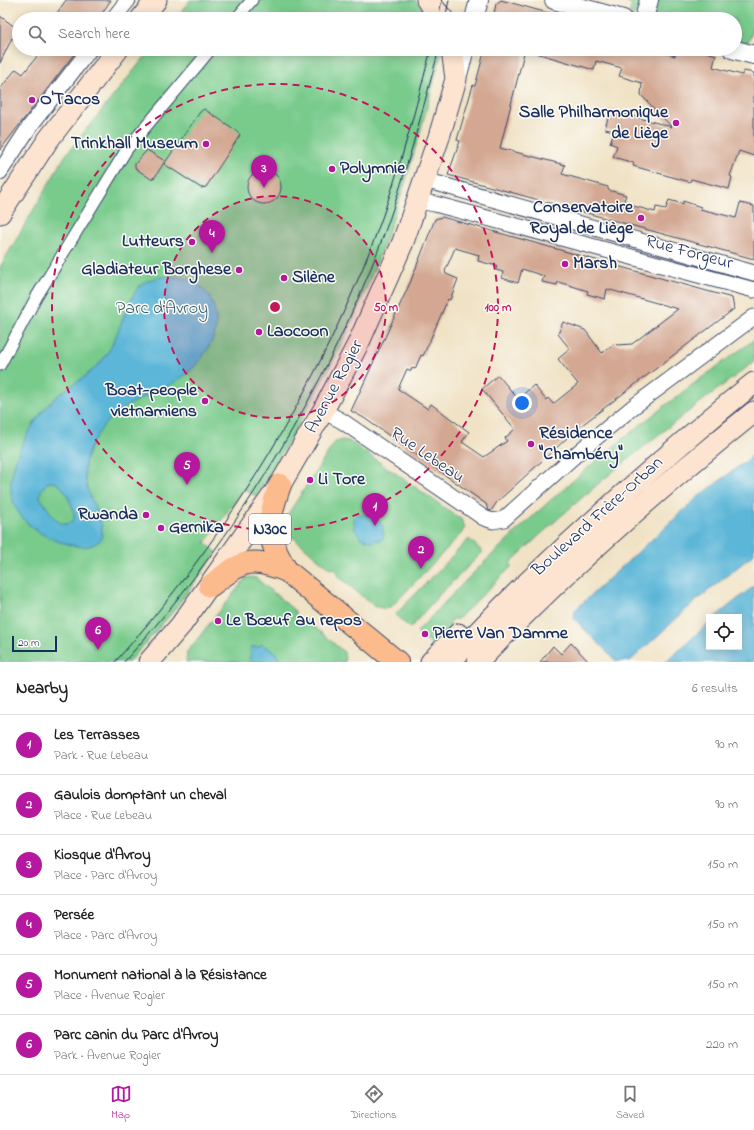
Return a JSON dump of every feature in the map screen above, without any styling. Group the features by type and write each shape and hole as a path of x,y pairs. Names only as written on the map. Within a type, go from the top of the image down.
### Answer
{"main road":[{"path":"147,12 156,0"},
{"path":"427,0 437,12"},
{"path":"0,213 48,140 113,56"},
{"path":"453,56 456,79"},
{"name":"Avenue Rogier","path":"156,660 210,586 280,485 323,411 369,320 403,242 418,202 456,79"},
{"name":"Boulevard Frère-Orban","path":"441,662 538,571 671,452 719,410 754,383"},
{"name":"Boulevard Frère-Orban","path":"478,662 556,583 655,493 754,412"},
{"path":"497,662 550,607 684,482 703,462 718,441"},
{"name":"N30c","path":"280,485 272,506 270,522 271,539 277,556 287,571"},
{"name":"N30c","path":"210,586 237,566 248,562 272,565 287,571"},
{"path":"287,571 396,662"}],"street":[{"path":"119,12 128,0"},
{"path":"242,12 252,0"},
{"path":"476,12 479,0"},
{"path":"554,0 598,12"},
{"path":"646,12 649,0"},
{"path":"742,52 754,55"},
{"path":"0,172 30,126 85,56"},
{"path":"0,365 37,296 127,149 205,56"},
{"path":"456,79 463,56"},
{"name":"Rue Forgeur","path":"425,180 754,273"},
{"path":"456,210 452,205 452,196 456,192 461,191"},
{"name":"Rue Forgeur","path":"418,202 456,210 753,286"},
{"name":"Rue Lebeau","path":"323,411 342,420 484,518 493,521 504,519 580,450 633,407 754,317"}],"green space":[{"path":"190,0 415,0 425,12 181,12"},
{"path":"619,0 643,0 636,12 630,12 632,4"},
{"path":"655,0 754,0 753,22 748,42 742,43 742,12 653,12"},
{"name":"Parc d'Avroy","path":"145,56 440,56 403,190 384,245 348,330 319,387 256,496 244,489 205,543 217,552 171,614 129,662 0,662 0,267 65,156"},
{"path":"754,340 754,362 659,434 568,510 510,563 512,566 457,620 455,618 449,624 451,627 433,646 417,632 455,591 495,552 578,477 664,406"},
{"path":"342,440 349,441 461,519 465,527 461,534 393,605 385,609 374,606 338,576 337,571 334,568 330,569 288,533 284,524 286,517 335,442"},
{"path":"469,539 483,552 438,596 410,628 395,615"},
{"path":"250,577 256,578 295,611 298,619 305,619 344,652 345,662 186,662 187,652 245,579"}],"water":[{"path":"158,277 186,279 195,282 203,288 211,300 215,314 216,328 213,339 207,350 187,373 164,388 126,406 110,418 98,433 91,446 86,461 85,475 87,487 100,519 102,529 101,539 93,545 84,547 56,541 32,527 19,514 15,506 12,497 12,473 21,446 35,421 51,402 100,363 111,347 136,290 146,282","holes":["48,482 56,483 64,490 74,515 74,519 69,523 64,524 59,522 40,497 41,490"]},
{"path":"754,455 754,554 698,599 630,661 616,661 574,619 575,610 698,497"},
{"path":"365,513 378,520 384,528 382,530 384,534 382,540 375,540 373,542 361,538 353,527 355,525 353,519 357,514 362,516"},
{"path":"754,586 754,662 666,662 706,626 706,650 742,650 742,614 719,614"},
{"path":"261,644 274,651 280,660 279,662 252,662 249,658 251,655 251,647 259,647"}],"building":[{"path":"66,0 111,0 103,12 58,12"},
{"path":"501,0 544,12 494,12 496,4"},
{"path":"0,16 12,25 12,38 0,63"},
{"path":"37,56 73,56 0,150 0,89 16,69 23,74"},
{"path":"483,56 523,56 500,148 565,165 562,174 608,187 608,190 626,195 623,203 655,212 656,207 666,209 669,200 683,204 683,201 701,207 700,209 736,218 740,203 754,206 754,259 448,175 460,141 457,140 473,85 475,86"},
{"name":"Salle Philharmonique de Liège","path":"546,56 716,56 713,67 742,75 744,71 754,73 754,156 739,151 730,176 732,177 729,189 691,179 690,182 633,166 634,163 613,157 617,146 610,143 614,131 605,129 610,110 672,127 641,95 642,83 619,76 622,68 596,61 594,70"},
{"name":"Trinkhall Museum","path":"204,109 237,131 240,135 206,187 201,188 164,164 200,112"},
{"path":"147,150 165,161 155,177 151,179 135,168 135,164"},
{"path":"264,170 276,175 281,187 276,199 264,204 252,199 247,187 252,175"},
{"path":"442,217 732,298 734,309 578,428 497,502 491,511 488,510 486,504 364,418 351,411 410,283 435,219","holes":["455,248 479,255 478,261 497,266 496,270 503,272 502,278 518,283 522,269 544,276 542,282 557,285 558,282 588,291 587,294 605,299 607,289 678,309 632,344 617,345 615,343 602,353 585,330 563,322 558,334 570,349 558,359 578,384 553,404 548,398 546,400 534,385 518,399 498,375 482,389 515,429 505,438 507,441 484,457 462,442 469,432 431,404 428,409 398,389 407,369 411,371 412,368 415,369 421,355 423,356 448,299 450,300 458,279 446,274 445,271"]},
{"path":"571,643 589,662 540,662 553,646 561,654"}],"tram line":[{"path":"439,12 442,0"},
{"path":"446,12 449,0"},
{"path":"115,662 153,618 223,525 285,427 313,376 362,270 383,216 409,133 429,56"},
{"path":"124,662 198,573 232,526 293,428 320,378 346,326 380,246 408,162 437,56"}],"place":[{"name":"O'Tacos","path":"32,100"},
{"name":"Salle Philharmonique de Liège","path":"676,123"},
{"name":"Trinkhall Museum","path":"206,144"},
{"name":"Polymnie","path":"332,169"},
{"name":"Kiosque d'Avroy","path":"264,188"},
{"name":"Conservatoire Royal de Liège","path":"641,218"},
{"name":"Lutteurs","path":"192,242"},
{"name":"Persée","path":"212,253"},
{"name":"Marsh","path":"565,264"},
{"name":"Gladiateur Borghese","path":"239,270"},
{"name":"Silène","path":"284,278"},
{"name":"Laocoon","path":"259,332"},
{"name":"Boat-people vietnamiens","path":"205,401"},
{"name":"Résidence \"Chambéry\"","path":"531,444"},
{"name":"Li Tore","path":"310,480"},
{"name":"Monument national à la Résistance","path":"187,485"},
{"name":"Rwanda","path":"146,515"},
{"name":"Les Terrasses","path":"375,526"},
{"name":"Gernika","path":"161,528"},
{"name":"Gaulois domptant un cheval","path":"421,569"},
{"name":"Le Bœuf au repos","path":"218,621"},
{"name":"Pierre Van Damme","path":"425,634"},
{"name":"Parc canin du Parc d'Avroy","path":"98,650"}]}
